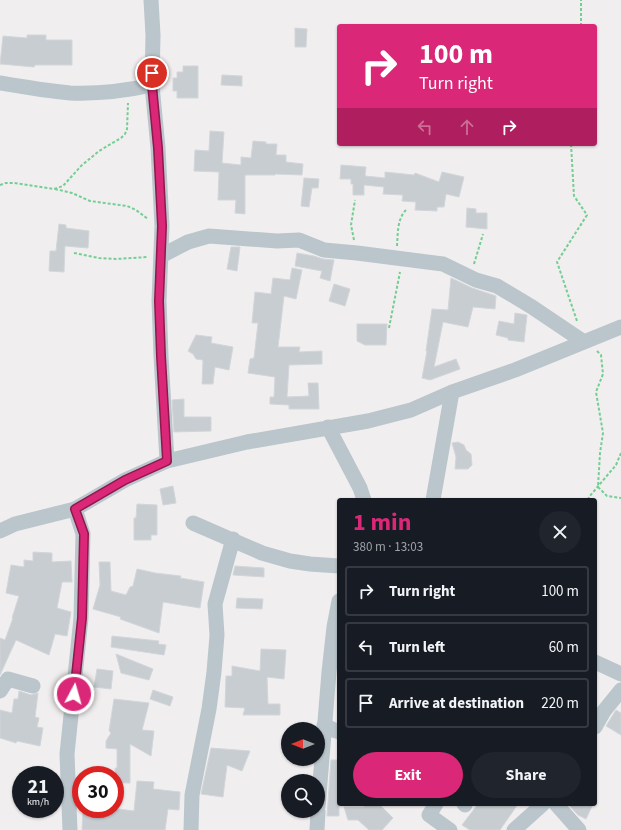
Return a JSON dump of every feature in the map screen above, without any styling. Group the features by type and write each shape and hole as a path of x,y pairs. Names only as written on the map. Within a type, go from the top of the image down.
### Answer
{"street":[{"path":"151,0 153,35 152,85 158,148 162,226 159,301 167,461"},
{"path":"0,83 71,93 129,90 152,85"},
{"path":"161,256 188,242 209,236 277,241 299,240 324,250 443,264 476,280 497,286 512,294 584,342"},
{"path":"0,531 15,524 75,509 125,480 167,461 247,442 368,421 411,410 452,392 515,370 621,327"},
{"path":"433,498 452,392"},
{"path":"328,427 360,488 363,498"},
{"path":"70,830 68,754 82,618 84,534 75,509"},
{"path":"193,523 233,539 262,553 290,561 337,566"},
{"path":"191,830 192,795 209,709 214,672 217,635 215,604 233,539"},
{"path":"324,722 334,627 337,611"},
{"path":"597,663 621,674"},
{"path":"0,691 8,679 33,686"},
{"path":"597,723 604,711 621,690"},
{"path":"325,726 337,732"},
{"path":"435,806 429,815 450,830"},
{"path":"514,830 541,806"},
{"path":"558,806 579,830"},
{"path":"317,830 318,818"}],"path":[{"path":"581,24 582,0"},
{"path":"54,189 63,186 81,166 99,151 125,134 127,129 129,90"},
{"path":"571,146 574,196 587,215 557,262 584,342 601,355 603,374 596,392 603,433 598,487 607,496 621,498"},
{"path":"0,185 14,183 54,189 72,193 90,201 127,206 136,210 149,220 162,226"},
{"path":"355,200 351,225 357,253"},
{"path":"389,328 396,250 401,214 406,209"},
{"path":"469,276 483,234"},
{"path":"74,253 99,258 116,259 161,256"},
{"path":"589,498 616,465 621,453"}],"building":[{"path":"295,28 307,29 306,47 295,47"},
{"path":"27,35 46,35 46,40 72,40 72,65 35,65 34,67 0,64 3,36 27,38"},
{"path":"183,66 198,66 198,98 177,98 177,91 173,91 173,78 177,78 177,72 183,72"},
{"path":"222,75 242,76 242,86 221,85"},
{"path":"210,131 224,132 222,163 241,165 241,157 251,158 253,141 266,142 266,144 277,144 276,155 286,155 286,162 303,164 302,175 245,175 245,214 235,213 236,200 218,200 219,172 194,171 195,150 209,151"},
{"path":"341,165 366,167 365,176 385,178 385,172 414,175 415,173 439,182 442,172 464,177 459,197 446,194 444,207 437,207 437,211 415,210 416,202 402,201 403,195 383,194 384,187 364,185 364,195 353,195 353,184 351,184 351,179 340,179"},
{"path":"304,178 319,179 318,188 312,188 309,207 301,206"},
{"path":"467,208 476,209 476,213 487,213 487,229 466,227"},
{"path":"59,224 66,225 66,228 89,231 88,248 65,246 64,272 49,271 50,251 56,251"},
{"path":"231,247 240,247 237,271 227,269"},
{"path":"297,253 334,260 330,281 320,278 322,271 295,266"},
{"path":"292,268 302,270 296,299 284,296 278,347 300,347 299,352 322,351 322,364 289,365 287,397 309,396 308,383 318,383 319,409 289,409 289,405 270,404 270,397 274,397 275,377 248,373 250,359 254,358 258,323 252,323 255,292 271,294 273,278 290,280"},
{"path":"451,278 472,288 496,296 495,309 473,307 468,327 443,322 434,367 456,359 460,369 430,380 422,378 432,309 448,310"},
{"path":"334,284 350,289 345,306 329,301"},
{"path":"515,313 527,315 524,342 508,340 508,338 496,335 499,321 514,324"},
{"path":"357,324 387,324 386,345 365,345 357,341"},
{"path":"196,335 212,337 211,343 233,347 229,370 215,367 213,384 202,384 203,360 196,359 193,354 188,351"},
{"path":"184,399 184,417 211,417 211,431 174,432 172,400"},
{"path":"458,442 464,445 466,450 471,454 472,465 468,469 455,469 456,457 452,443"},
{"path":"173,486 176,503 163,505 160,489"},
{"path":"137,504 157,505 157,535 151,535 151,540 134,540 134,518 136,518"},
{"path":"33,552 52,553 52,562 71,561 72,582 62,582 57,608 71,612 67,636 55,634 49,655 16,640 0,675 0,638 5,640 19,596 6,593 11,565 24,567 24,560 33,561"},
{"path":"99,562 110,562 111,591 126,595 130,587 133,586 137,569 181,576 180,578 204,582 200,608 163,602 159,633 120,619 121,617 93,609 100,585"},
{"path":"235,566 264,568 264,577 233,575"},
{"path":"237,598 263,599 262,609 236,608"},
{"path":"112,636 159,641 158,644 166,645 164,655 111,647"},
{"path":"261,649 286,650 284,679 267,677 268,704 280,704 280,715 243,715 245,708 225,707 226,676 232,676 232,666 260,671"},
{"path":"116,654 153,669 149,680 121,673"},
{"path":"97,669 113,671 111,689 94,687"},
{"path":"153,690 173,697 170,706 150,699"},
{"path":"19,691 31,695 38,693 35,717 39,718 37,727 43,728 40,746 17,741 16,743 0,738 0,710 12,713 14,699 18,699"},
{"path":"114,699 149,703 142,730 154,731 151,756 130,744 130,783 124,783 124,766 117,766 117,749 106,748 106,741 111,733 109,731"},
{"path":"616,710 621,713 621,735 606,726"},
{"path":"211,748 250,751 242,771 227,765 223,797 201,794"},
{"path":"331,760 337,760 337,806 339,806 339,816 327,816"},
{"path":"137,781 154,782 153,789 180,792 179,810 168,809 165,830 82,830 83,818 124,818 124,810 134,811"},
{"path":"381,806 393,818 382,830 369,830 358,820 348,820 344,807"},
{"path":"476,806 517,806 500,830 470,830 462,825"},
{"path":"570,806 592,806 586,819 578,815"}],"route":[{"path":"74,694 82,618 84,534 75,509 125,480 167,461 159,301 162,226 152,73"}]}
